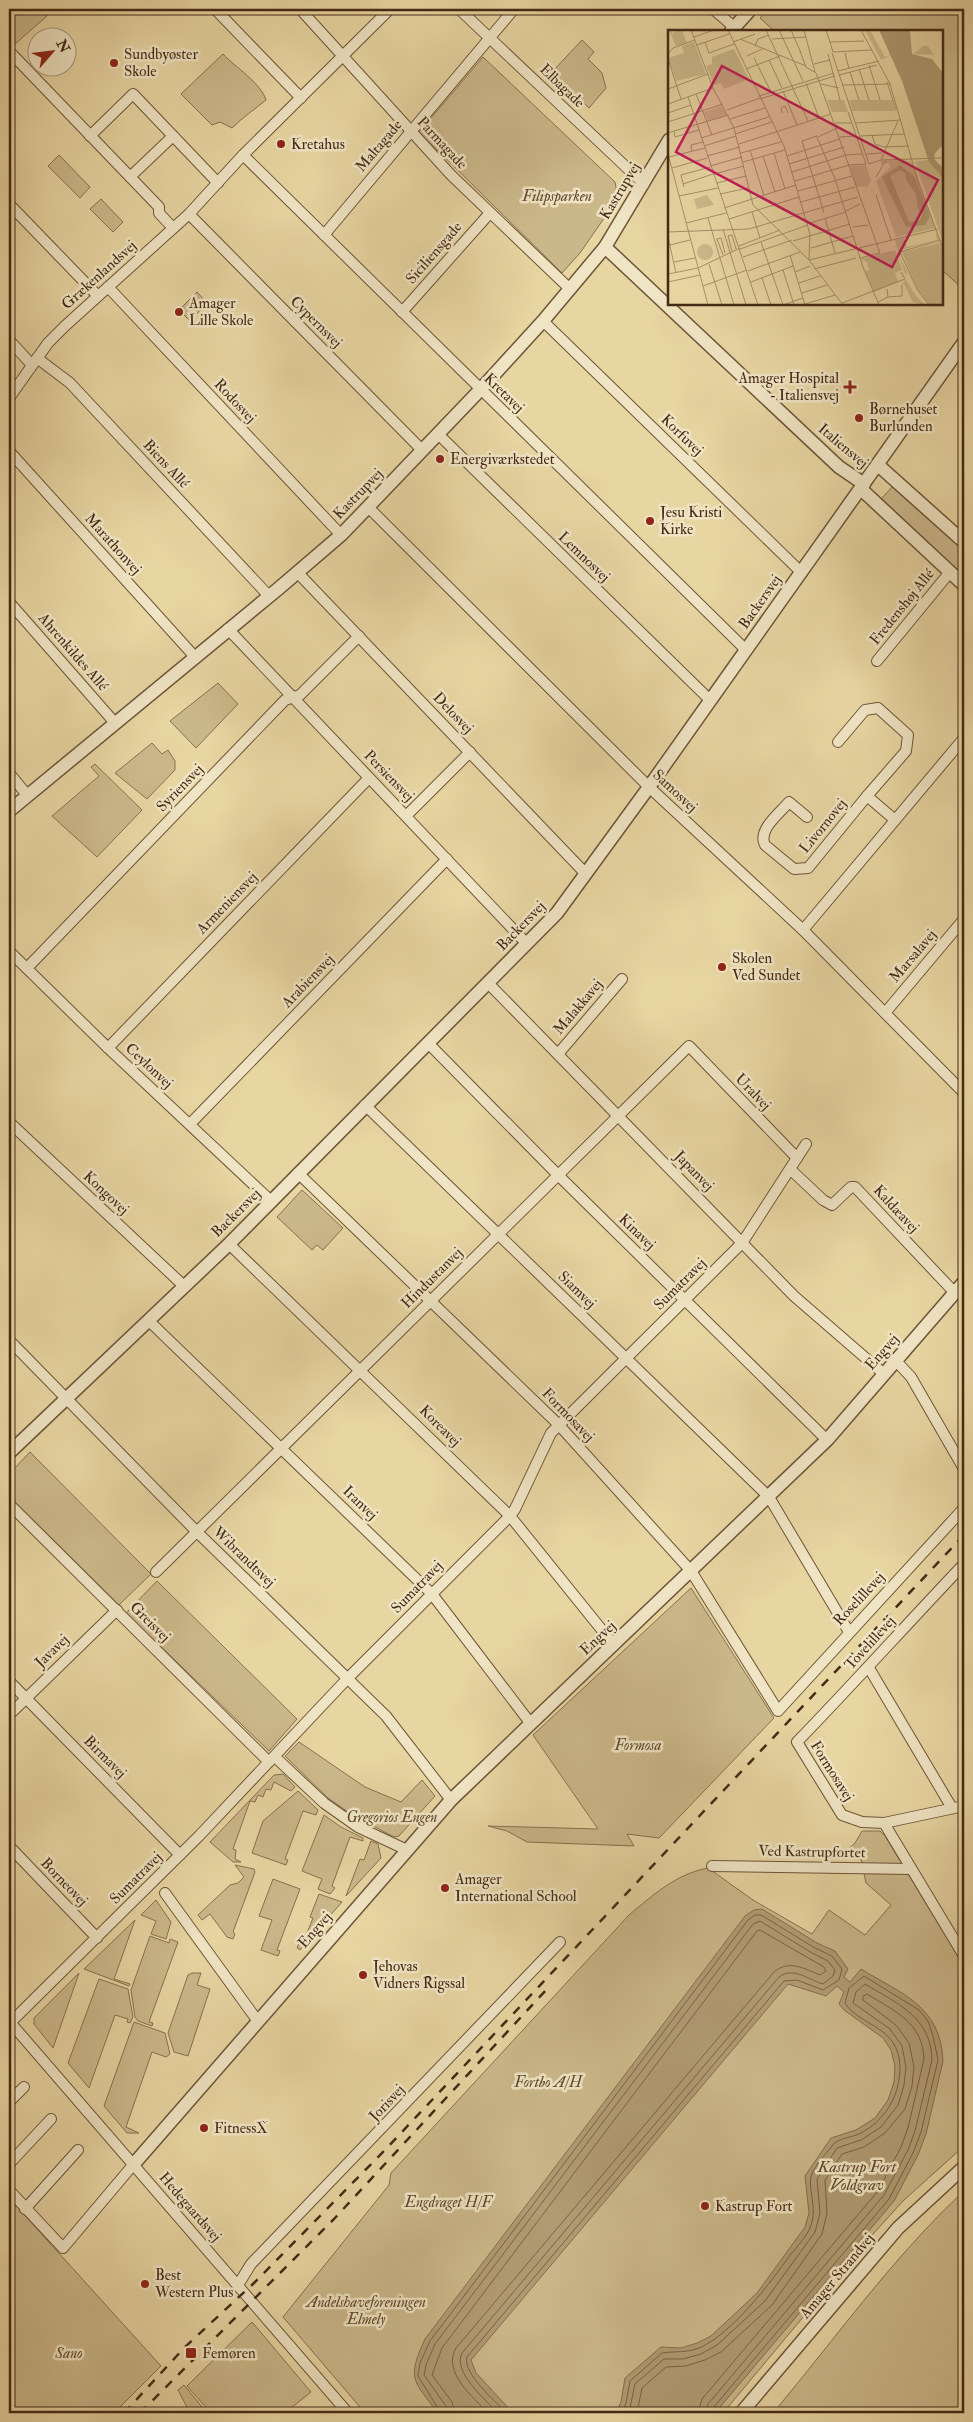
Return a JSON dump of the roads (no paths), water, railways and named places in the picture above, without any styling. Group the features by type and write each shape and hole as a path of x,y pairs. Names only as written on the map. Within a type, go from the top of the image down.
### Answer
{"street":[{"path":"215,9 301,98"},
{"name":"Parmagade","path":"300,9 489,214 570,289"},
{"name":"Grækenlandsvej","path":"9,398 35,362 65,326 189,214 243,155 390,9"},
{"name":"Elbagade","path":"459,9 644,184"},
{"name":"Maltagade","path":"324,235 514,9"},
{"path":"714,9 732,29 751,9"},
{"path":"9,51 159,207 159,213 173,228"},
{"path":"90,136 133,94 218,183"},
{"path":"130,178 173,136"},
{"name":"Kastrupvej","path":"9,811 341,535 480,390 543,321 605,247 668,142"},
{"name":"Kretavej","path":"243,155 746,650"},
{"path":"9,204 98,296"},
{"name":"Cypernsvej","path":"189,214 422,450"},
{"name":"Siciliensgade","path":"402,312 489,214"},
{"name":"Italiensvej","path":"605,247 839,467 862,486 964,584"},
{"name":"Rodosvej","path":"108,287 341,535"},
{"name":"Korfuvej","path":"543,321 801,572"},
{"name":"Biens Allé","path":"9,340 35,362 70,383 268,596"},
{"name":"Backersvej","path":"9,1453 229,1244 270,1200 557,913 649,787 964,342"},
{"name":"Lemnosvej","path":"438,434 710,700"},
{"name":"Marathonvej","path":"9,451 195,657"},
{"name":"Italiensvej","path":"878,465 964,542"},
{"name":"Samosvej","path":"368,507 649,787 802,930 964,1092"},
{"name":"Delosvej","path":"297,572 586,874"},
{"name":"Fredenshøj Allé","path":"877,661 950,572"},
{"name":"Ahrenkildes Allé","path":"9,602 115,722"},
{"name":"Persiensvej","path":"228,629 527,944"},
{"name":"Syriensvej","path":"27,968 285,700 300,695 359,636"},
{"name":"Livornovej","path":"807,817 789,802 764,831 762,841 765,845 794,869 808,868 906,751 908,735 878,708 865,710 838,742"},
{"path":"802,930 964,738"},
{"path":"406,816 470,752"},
{"path":"9,773 28,796"},
{"name":"Armeniensvej","path":"108,1048 369,778"},
{"name":"Livornovej","path":"867,796 895,820"},
{"name":"Arabiensvej","path":"190,1124 447,859"},
{"name":"Marsalavej","path":"885,1013 964,919"},
{"name":"Ceylonvej","path":"9,951 108,1048 270,1200"},
{"name":"Malakkavej","path":"558,1054 622,979"},
{"name":"Japanvej","path":"488,983 794,1296 884,1374"},
{"name":"Kinavej","path":"428,1043 558,1175 827,1440"},
{"name":"Hindustanvej","path":"197,1532 689,1046"},
{"name":"Uralvej","path":"689,1046 796,1158"},
{"name":"Siamvej","path":"365,1105 768,1497 849,1632"},
{"name":"Kongovej","path":"9,1122 184,1286"},
{"name":"Sumatravej","path":"9,2023 180,1855 347,1679 510,1516 551,1433 558,1424 742,1243 806,1144"},
{"name":"Kaldæavej","path":"790,1169 823,1200 832,1205 851,1187 855,1187 955,1293"},
{"name":"Formosavej","path":"298,1172 558,1424 691,1571 778,1710"},
{"name":"Koreavej","path":"229,1244 510,1516 614,1645"},
{"name":"Engvej","path":"25,2209 63,2248 257,2020 451,1800 827,1440 964,1282"},
{"name":"Iranvej","path":"149,1321 282,1447 432,1594 531,1724"},
{"name":"Wibrandtsvej","path":"9,1340 197,1532 391,1722 451,1800"},
{"path":"896,1361 911,1377 964,1469"},
{"name":"Greisvej","path":"9,1504 272,1759 324,1803 358,1827 407,1850"},
{"name":"Roselillevej","path":"778,1710 964,1508"},
{"path":"156,1572 197,1532"},
{"name":"Tovelillevej","path":"797,1742 869,1668 882,1651 964,1564"},
{"name":"Javavej","path":"9,1715 117,1610"},
{"path":"869,1668 952,1808"},
{"name":"Birmavej","path":"9,1681 180,1855"},
{"name":"Formosavej","path":"797,1742 842,1815 862,1822 884,1823"},
{"path":"964,1806 884,1823 964,1956"},
{"name":"Borneovej","path":"9,1846 96,1938"},
{"name":"Ved Kastrupfortet","path":"712,1866 911,1868"},
{"path":"165,1893 257,2020"},
{"name":"Jorisvej","path":"238,2285 251,2264 560,1942"},
{"name":"Hedegaardsvej","path":"9,2023 348,2413"},
{"path":"9,2102 24,2087"},
{"path":"9,2164 51,2119"},
{"path":"9,2190 25,2209 78,2150"},
{"name":"Amager Strandvej","path":"741,2413 898,2228 964,2167"}],"water":[{"name":"Kastrup Fort Voldgrav","path":"762,1909 817,1943 835,1951 848,1969 844,1977 850,1982 861,1969 917,2004 927,2014 935,2027 941,2042 943,2061 926,2134 918,2155 894,2201 715,2413 616,2413 621,2402 625,2378 661,2347 681,2348 711,2336 757,2293 805,2227 809,2213 805,2176 831,2138 856,2130 875,2118 888,2100 894,2082 895,2066 891,2050 883,2038 844,2010 839,2004 844,1992 837,1986 826,1996 788,1984 471,2360 476,2373 513,2413 438,2413 422,2393 415,2378 416,2363 425,2339 745,1916 754,1910"}],"railway":[{"path":"124,2413 185,2347 254,2283 384,2151 964,1535"},
{"path":"140,2413 334,2219 547,1989"}],"place":[{"name":"Sundbyøster Skole","path":"114,63"},
{"name":"Kretahus","path":"281,144"},
{"name":"Amager Lille Skole","path":"179,312"},
{"name":"Amager Hospital - Italiensvej","path":"850,387"},
{"name":"Børnehuset Burlunden","path":"859,418"},
{"name":"Energiværkstedet","path":"440,459"},
{"name":"Jesu Kristi Kirke","path":"650,521"},
{"name":"Skolen Ved Sundet","path":"722,967"},
{"name":"Amager International School","path":"445,1888"},
{"name":"Jehovas Vidners Rigssal","path":"363,1975"},
{"name":"FitnessX","path":"204,2128"},
{"name":"Kastrup Fort","path":"705,2206"},
{"name":"Best Western Plus","path":"145,2284"},
{"name":"Femøren","path":"191,2353"}],"park label":[{"name":"Filipsparken","path":"557,196"},
{"name":"Formosa","path":"638,1745"},
{"name":"Gregorios Engen","path":"392,1817"},
{"name":"Fortbo A/H","path":"548,2082"},
{"name":"Engdraget H/F","path":"448,2202"},
{"name":"Andelshaveforeningen Elmely","path":"366,2310"},
{"name":"Sano","path":"69,2353"}]}
